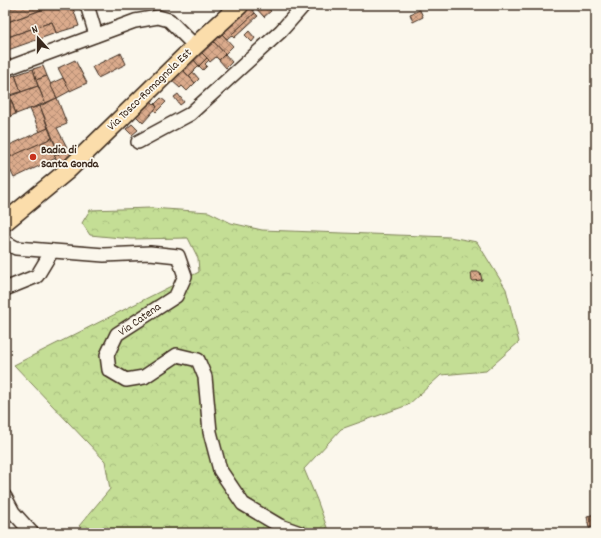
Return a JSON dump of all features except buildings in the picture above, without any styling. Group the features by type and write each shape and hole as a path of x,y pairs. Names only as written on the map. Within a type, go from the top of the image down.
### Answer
{"main road":[{"name":"Via Tosco-Romagnola Est","path":"5,222 67,171 195,46 240,5"}],"street":[{"path":"87,5 96,35"},
{"path":"138,142 190,114 281,31 304,5"},
{"path":"5,69 135,21 158,17 169,20 195,46"},
{"name":"Via Catena","path":"5,242 16,248 104,255 150,253 178,256 185,276 176,296 117,334 107,355 109,370 126,380 144,377 177,355 198,360 204,377 210,432 220,470 243,504 280,526 300,533"},
{"path":"5,289 37,276 52,250"},
{"path":"5,497 13,512 32,533"}],"green space":[{"path":"150,208 209,212 231,223 262,230 450,237 477,242 506,289 519,342 486,371 441,375 408,405 341,429 304,469 329,533 88,533 79,526 110,489 105,461 14,365 199,272 198,258 188,238 131,239 90,235 82,223 90,210"}],"place":[{"name":"Badia di Santa Gonda","path":"33,157"}]}
